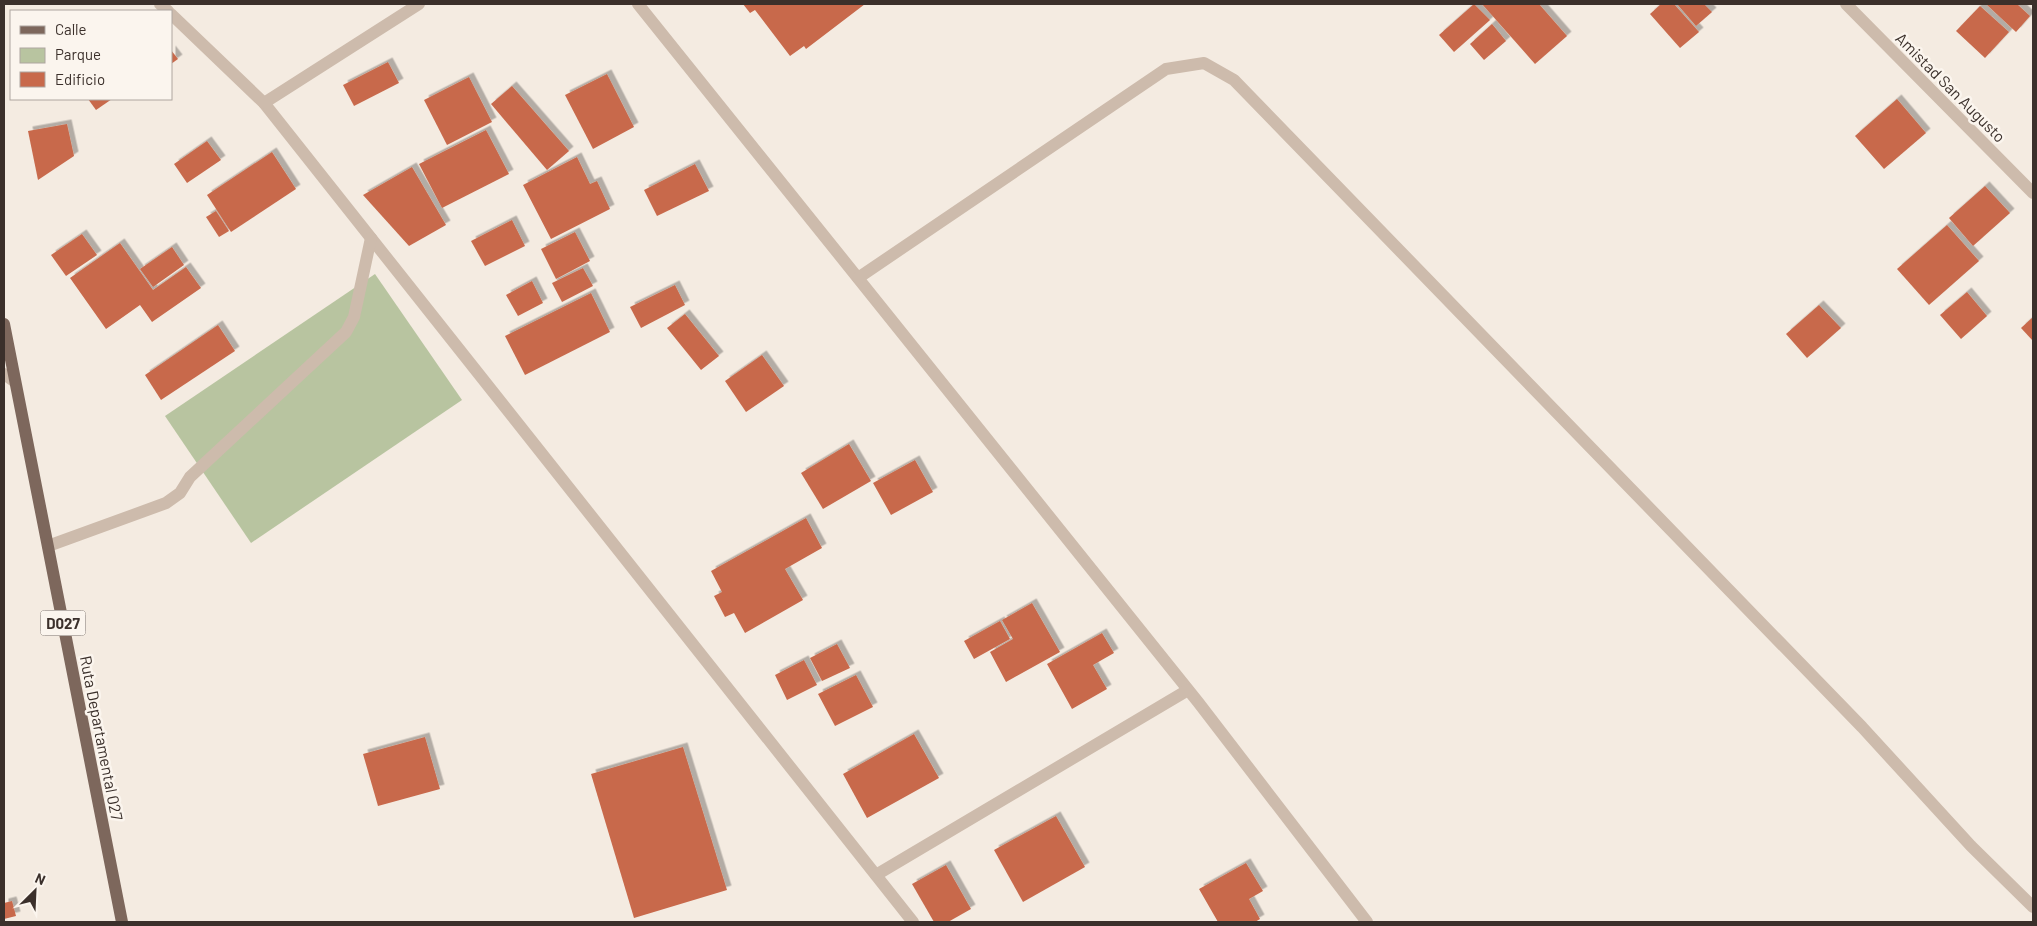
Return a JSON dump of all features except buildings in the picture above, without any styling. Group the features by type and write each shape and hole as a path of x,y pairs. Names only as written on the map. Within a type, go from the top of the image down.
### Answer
{"main road":[{"name":"Ruta Departamental 027","path":"4,324 122,922"}],"street":[{"path":"264,103 418,4"},
{"path":"638,4 1188,690 1366,922"},
{"name":"Amistad San Augusto","path":"1846,4 2033,193"},
{"path":"172,15 264,103 913,922"},
{"path":"858,278 1166,69 1204,63 1234,80 1862,727 1971,846 2033,906"},
{"path":"48,546 166,503 180,493 190,477 346,332 354,317 371,238"},
{"path":"4,374 15,382"},
{"path":"876,875 1188,690"}],"green space":[{"path":"375,274 462,400 251,543 165,416"}]}
